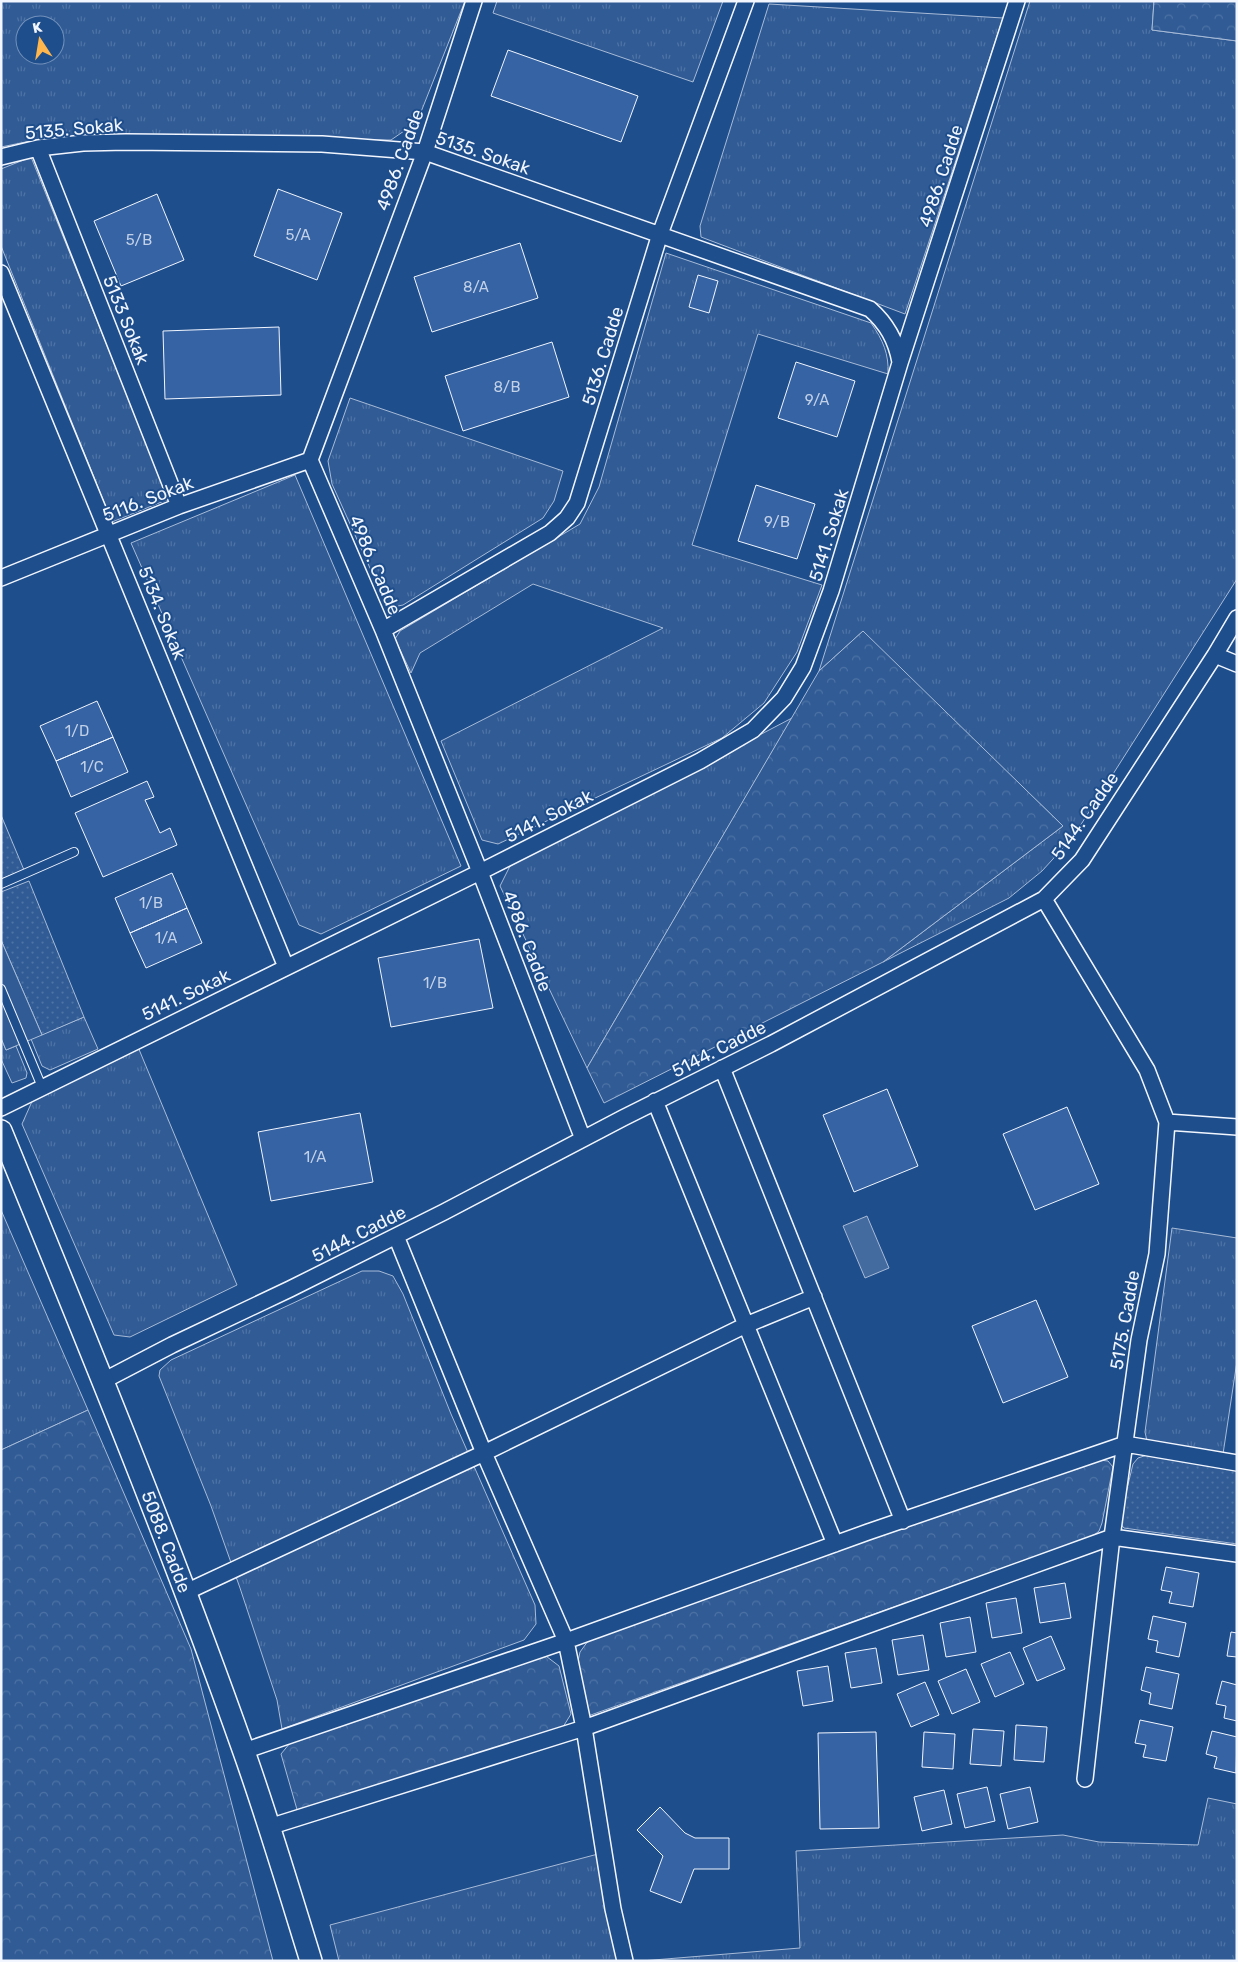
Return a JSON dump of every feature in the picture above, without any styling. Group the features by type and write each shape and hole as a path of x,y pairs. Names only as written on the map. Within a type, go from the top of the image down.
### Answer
{"street":[{"name":"4986. Cadde","path":"474,1 425,152 310,460 383,630 480,872 583,1139"},
{"name":"5136. Cadde","path":"383,630 550,533 567,518 577,502 660,234 746,1"},
{"name":"4986. Cadde","path":"900,363 1017,1"},
{"name":"5135. Sokak","path":"1,157 38,148 83,143 126,142 322,144 425,152 870,309 890,331 897,346 900,363"},
{"name":"5133 Sokak","path":"38,148 179,506"},
{"name":"5134. Sokak","path":"1,273 286,967"},
{"name":"5141. Sokak","path":"1,1108 480,872 700,761 752,730 784,698 802,667 832,591 900,363"},
{"name":"5116. Sokak","path":"1,578 179,506 310,460"},
{"name":"5144. Cadde","path":"103,1381 172,1345 396,1236 1044,899 1082,860 1237,618"},
{"path":"1215,655 1237,664"},
{"name":"5175. Cadde","path":"1044,899 1147,1070 1167,1122 1157,1254 1139,1340 1112,1537 1085,1779"},
{"path":"722,1068 903,1521"},
{"path":"655,1101 835,1544"},
{"path":"1167,1122 1237,1127"},
{"name":"5088. Cadde","path":"1,1131 103,1381 186,1592 244,1751 311,1961"},
{"path":"396,1236 484,1453 566,1641 584,1728 613,1909 624,1961"},
{"path":"186,1592 484,1453 746,1325 814,1297"},
{"path":"244,1751 566,1641 835,1544 1125,1444 1237,1463"},
{"path":"269,1827 584,1728 1112,1537 1237,1554"}],"lane":[{"path":"1,884 74,852"},
{"path":"1,989 42,1087"}],"green space":[{"path":"1,1 465,1 417,122 391,140 40,139 1,147"},
{"path":"497,1 723,1 693,82 493,13"},
{"path":"1030,1 1154,1 1152,30 1237,41 1237,579 1073,837 1042,871 1009,898 883,962 1063,826 862,632 819,671"},
{"path":"1154,1 1237,1 1237,41 1152,30"},
{"path":"769,4 1003,18 905,314 701,237 700,226"},
{"path":"31,157 169,499 112,522 1,246 1,169"},
{"path":"666,253 871,323 882,341 886,354 888,374 758,334 692,545 822,585 797,652 764,703 722,738 498,844 482,840 441,741 663,628 533,584 420,653 411,673 395,639 400,631 580,524 599,487"},
{"path":"350,398 563,471 554,501 543,518 403,605 388,608 332,484 328,461"},
{"path":"295,475 461,866 321,934 299,925 131,543"},
{"path":"863,631 1063,826 883,962 604,1103 587,1068 819,671"},
{"path":"792,718 587,1068 500,886 510,866"},
{"path":"1,815 24,870 1,879"},
{"path":"29,881 84,1017 42,1035 1,940 1,892"},
{"path":"84,1017 98,1049 50,1070 42,1066 31,1039"},
{"path":"1,1038 6,1050 16,1046 27,1073 26,1078 12,1083 1,1059"},
{"path":"138,1047 237,1285 130,1337 114,1335 22,1124 34,1097"},
{"path":"1,1210 88,1410 1,1450"},
{"path":"1172,1228 1237,1238 1237,1361 1223,1454 1147,1441 1145,1432"},
{"path":"362,1271 379,1271 393,1276 403,1294 451,1414 535,1605 536,1624 524,1640 282,1729 277,1700 240,1588 211,1506 159,1376 160,1370 171,1360"},
{"path":"88,1410 191,1649 273,1961 1,1961 1,1450"},
{"path":"1147,1455 1237,1470 1237,1544 1124,1528 1119,1522 1133,1464 1138,1458"},
{"path":"1091,1459 1108,1461 1113,1467 1102,1523 1099,1531 1093,1536 588,1716 577,1666 580,1652 588,1641"},
{"path":"542,1653 559,1666 571,1714 563,1727 298,1813 281,1754 290,1743"},
{"path":"1208,1798 1237,1804 1237,1961 641,1961 800,1948 796,1851 1063,1835 1099,1842 1198,1845"},
{"path":"598,1854 621,1961 339,1961 330,1925"}],"shaded area":[{"path":"1,940 42,1035 6,1050 1,1038"},
{"path":"867,1216 889,1268 865,1278 843,1226"}],"building":[{"path":"508,50 638,96 621,142 491,96"},
{"path":"278,189 342,213 317,280 254,256"},
{"path":"157,194 184,260 121,286 94,221"},
{"path":"520,243 538,298 432,332 414,277"},
{"path":"698,275 718,281 709,313 689,307"},
{"path":"279,327 281,395 165,399 163,331"},
{"path":"552,342 569,397 463,431 445,376"},
{"path":"796,362 855,381 837,437 778,418"},
{"path":"756,485 815,504 797,559 738,541"},
{"path":"97,701 113,737 56,761 40,726"},
{"path":"113,737 128,772 71,797 56,761"},
{"path":"147,781 154,797 145,800 160,833 170,828 177,845 103,877 75,813"},
{"path":"172,873 187,908 130,933 115,898"},
{"path":"187,908 202,943 146,968 130,933"},
{"path":"479,939 493,1008 391,1027 378,958"},
{"path":"887,1089 918,1166 854,1192 823,1115"},
{"path":"1067,1107 1099,1184 1035,1210 1003,1134"},
{"path":"360,1113 373,1182 271,1201 258,1132"},
{"path":"1036,1300 1068,1377 1003,1403 972,1326"},
{"path":"1166,1567 1199,1573 1193,1607 1169,1603 1172,1592 1161,1590"},
{"path":"1065,1583 1071,1618 1040,1623 1034,1588"},
{"path":"1016,1598 1022,1633 992,1638 986,1603"},
{"path":"1153,1616 1186,1623 1179,1657 1156,1652 1158,1641 1148,1639"},
{"path":"970,1617 976,1652 946,1657 940,1623"},
{"path":"1231,1632 1237,1633 1237,1657 1227,1656"},
{"path":"923,1635 929,1670 898,1675 892,1640"},
{"path":"1051,1636 1065,1669 1037,1681 1023,1648"},
{"path":"876,1648 882,1683 851,1688 845,1653"},
{"path":"1010,1652 1024,1684 995,1697 981,1664"},
{"path":"828,1666 833,1701 803,1706 797,1671"},
{"path":"1146,1667 1179,1674 1172,1709 1149,1704 1151,1693 1141,1690"},
{"path":"966,1669 980,1702 952,1714 938,1681"},
{"path":"1222,1681 1237,1685 1237,1721 1224,1718 1226,1706 1216,1704"},
{"path":"925,1682 939,1715 911,1727 897,1694"},
{"path":"1140,1720 1173,1727 1166,1761 1143,1757 1146,1745 1135,1743"},
{"path":"1016,1725 1047,1727 1044,1762 1014,1760"},
{"path":"973,1729 1004,1731 1001,1766 970,1764"},
{"path":"1212,1731 1237,1737 1236,1773 1214,1768 1217,1757 1206,1754"},
{"path":"876,1732 879,1828 820,1829 818,1733"},
{"path":"924,1732 955,1734 953,1769 922,1767"},
{"path":"987,1787 995,1821 965,1828 957,1794"},
{"path":"1030,1787 1038,1822 1008,1829 1000,1794"},
{"path":"944,1790 952,1824 922,1831 914,1797"},
{"path":"660,1807 685,1833 695,1838 729,1838 729,1869 694,1869 681,1903 650,1891 663,1856 637,1830"}]}
